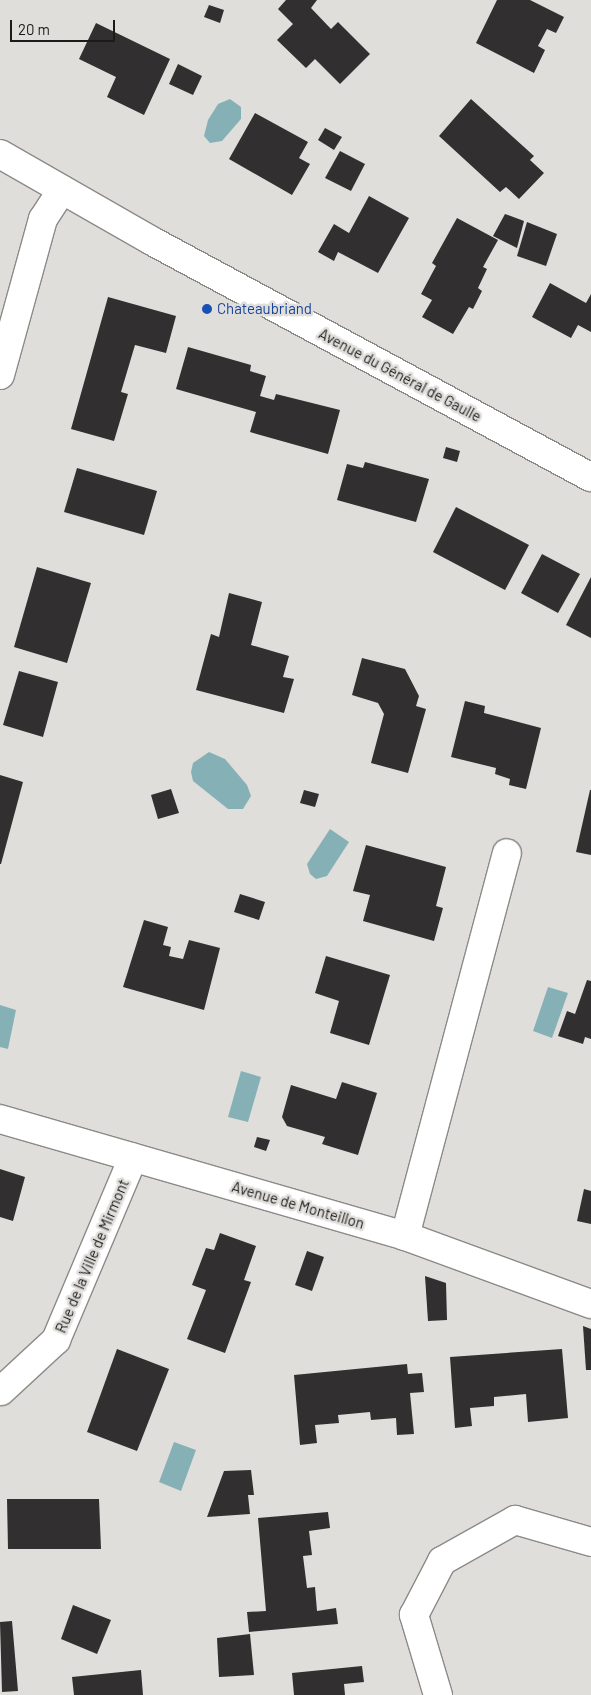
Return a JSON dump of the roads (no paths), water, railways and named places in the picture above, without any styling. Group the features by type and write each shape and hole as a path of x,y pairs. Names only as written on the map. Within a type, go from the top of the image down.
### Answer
{"street":[{"name":"Avenue du Général de Gaulle","path":"0,154 62,190 591,477"},
{"path":"0,375 43,219 62,190"},
{"path":"405,1236 507,853"},
{"name":"Avenue de Monteillon","path":"0,1119 405,1236 591,1304"},
{"name":"Rue de la Ville de Mirmont","path":"1,1391 56,1340 133,1158"},
{"path":"438,1695 414,1614 442,1561 515,1520 591,1542"}],"water":[{"path":"230,99 241,107 241,119 222,141 210,143 204,136 208,120 218,104"},
{"path":"209,752 225,759 247,785 251,796 243,809 228,809 193,781 191,772 193,763"},
{"path":"330,829 349,842 327,876 316,879 310,874 307,864"},
{"path":"548,987 568,993 552,1038 533,1031"},
{"path":"0,1005 16,1010 8,1049 0,1047"},
{"path":"241,1071 261,1077 248,1122 228,1117"},
{"path":"174,1442 196,1450 181,1491 159,1482"}],"place":[{"name":"Chateaubriand","path":"207,309"}]}
